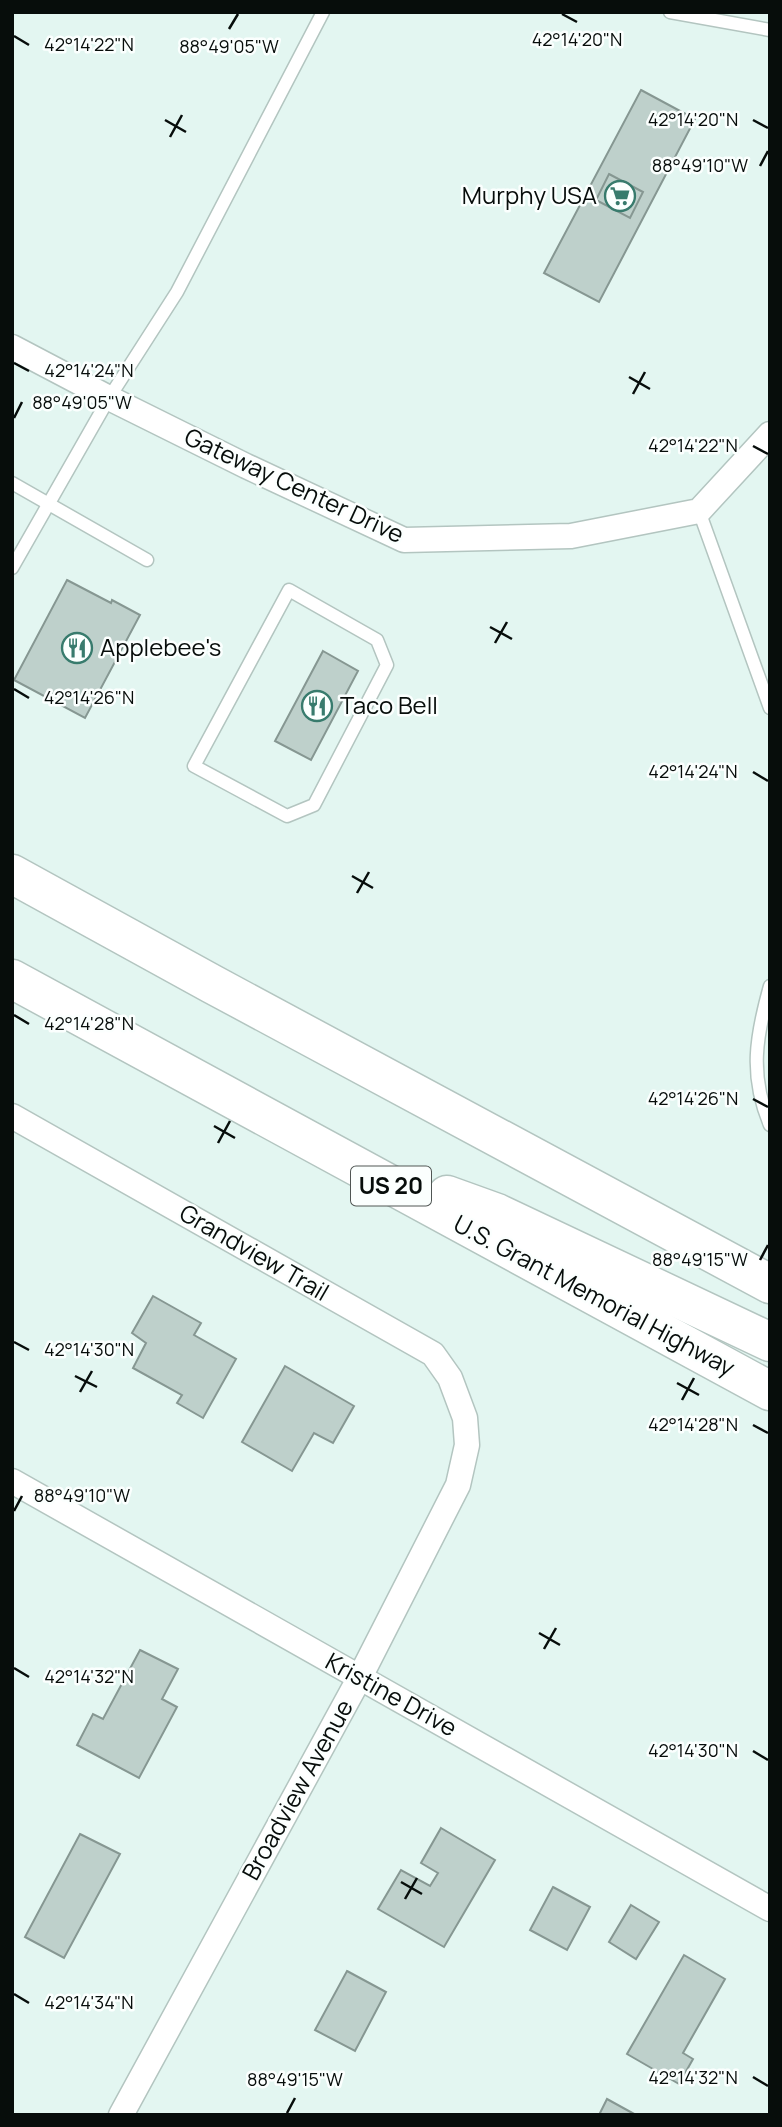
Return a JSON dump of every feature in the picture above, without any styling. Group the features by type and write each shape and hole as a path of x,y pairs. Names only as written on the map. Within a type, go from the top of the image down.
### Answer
{"main road":[{"path":"12,874 770,1284"},
{"name":"U.S. Grant Memorial Highway","path":"12,979 770,1391"},
{"path":"329,1153 497,1213 770,1342"}],"street":[{"name":"Gateway Center Drive","path":"12,347 109,398 404,541 571,536 699,511"},
{"path":"699,511 770,434"},
{"name":"Grandview Trail","path":"12,1116 433,1354 450,1378 465,1418"},
{"name":"Broadview Avenue","path":"121,2115 359,1677 458,1485 467,1445 465,1418"},
{"name":"Kristine Drive","path":"12,1481 770,1909"}],"lane":[{"path":"12,568 109,398 177,292 323,12"},
{"path":"670,12 770,30"},
{"path":"12,483 147,560"},
{"path":"699,511 770,708"},
{"path":"289,590 377,640 387,665 314,805 287,816 194,766 289,590"},
{"path":"769,992 755,1052 759,1097 770,1125"}],"building":[{"path":"641,90 695,119 599,302 544,273"},
{"name":"Murphy USA","path":"609,174 643,192 630,218 596,200"},
{"name":"Applebee's","path":"67,580 140,615 85,718 14,680"},
{"name":"Taco Bell","path":"323,651 358,671 311,760 275,741"},
{"path":"153,1296 201,1323 194,1335 236,1359 203,1418 177,1403 182,1395 133,1368 146,1343 132,1333"},
{"path":"285,1366 354,1406 333,1443 314,1433 292,1471 242,1442"},
{"path":"140,1650 178,1669 162,1699 177,1707 139,1778 77,1745 93,1714 103,1719"},
{"path":"441,1828 495,1860 444,1947 378,1909 401,1870 430,1886 438,1873 421,1863"},
{"path":"80,1834 120,1854 64,1958 25,1937"},
{"path":"553,1887 590,1907 567,1950 530,1930"},
{"path":"631,1905 659,1922 636,1959 609,1942"},
{"path":"684,1955 725,1979 683,2053 693,2059 679,2084 627,2054"},
{"path":"347,1971 386,1992 355,2051 315,2030"},
{"path":"607,2099 636,2115 599,2115"}],"place":[{"name":"Murphy USA","path":"620,196"},
{"name":"Applebee's","path":"77,648"},
{"name":"Taco Bell","path":"317,706"}]}
